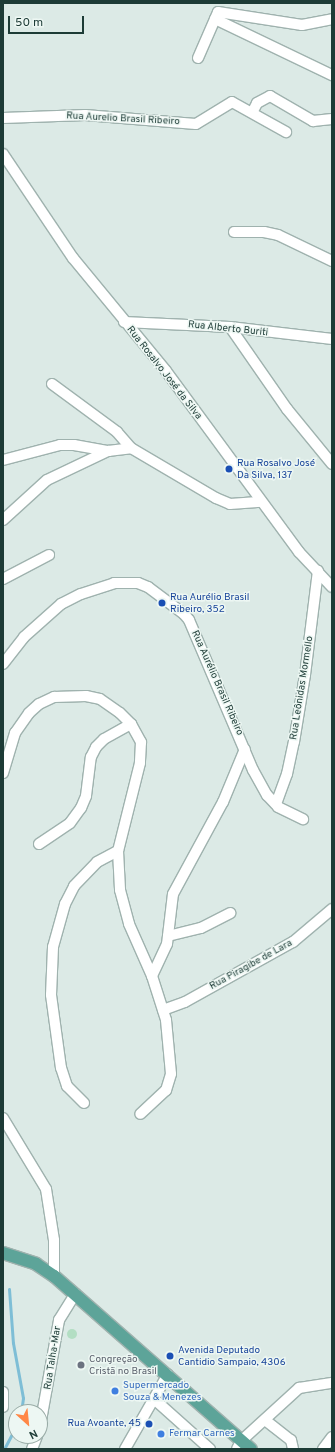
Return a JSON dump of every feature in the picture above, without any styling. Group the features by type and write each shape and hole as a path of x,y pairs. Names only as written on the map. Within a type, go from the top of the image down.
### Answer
{"main road":[{"path":"3,1254 36,1264 54,1276 165,1371 239,1445 251,1449"}],"street":[{"path":"198,58 218,12 302,25 332,19"},
{"path":"216,19 332,74"},
{"path":"286,132 253,112 257,103 267,96 313,122 332,119"},
{"name":"Rua Aurelio Brasil Ribeiro","path":"3,118 85,115 196,124 230,102 253,112"},
{"name":"Rua Rosalvo José da Silva","path":"3,154 74,258 124,322 166,371 299,552 332,587"},
{"path":"234,232 264,232 278,235 332,261"},
{"name":"Rua Alberto Buriti","path":"124,322 230,327 332,340"},
{"path":"230,327 287,409 330,457"},
{"path":"52,384 117,432 131,448 216,498 236,504 261,502"},
{"path":"3,460 60,446 74,445 108,451 131,448"},
{"path":"3,520 47,480 108,451"},
{"path":"3,578 50,556"},
{"name":"Rua Leônidas Mormello","path":"276,804 287,774 294,742 305,675 318,571"},
{"name":"Rua Aurélio Brasil Ribeiro","path":"3,664 24,637 61,604 104,586 124,582 138,583 148,587 184,614 200,643 261,786 276,804 302,819"},
{"path":"3,773 15,733 29,713 50,698 74,695 100,699 111,705 133,728 141,742 141,755 118,851 120,890 124,906 152,976 163,1010 168,1030 171,1074 166,1090 140,1114"},
{"path":"39,844 70,823 81,808 86,796 91,758 96,747 104,739 133,728"},
{"path":"152,976 164,954 168,936 173,894 223,802 245,749"},
{"path":"84,1103 67,1086 62,1068 51,995 53,947 65,904 74,886 98,862 118,851"},
{"name":"Rua Piragibe de Lara","path":"163,1010 185,1002 293,942 332,909"},
{"path":"168,936 201,928 230,913"},
{"path":"3,1118 46,1189 54,1240 54,1276"},
{"name":"Rua Talha-Mar","path":"44,1404 59,1320 76,1294"},
{"path":"125,1449 154,1399 165,1371"},
{"path":"239,1445 299,1388 332,1383"},
{"path":"3,1392 3,1407"},
{"path":"154,1399 210,1449"},
{"path":"265,1420 291,1440 293,1449"},
{"path":"323,1449 332,1437"}],"green space":[{"path":"70,1329 74,1329 77,1334 74,1339 70,1339 67,1336 67,1332"}],"waterway":[{"path":"9,1289 13,1343 23,1398 22,1404"},
{"path":"4,1449 8,1441"}],"place":[{"name":"Rua Rosalvo José Da Silva, 137","path":"229,469"},
{"name":"Rua Aurélio Brasil Ribeiro, 352","path":"162,603"},
{"name":"Avenida Deputado Cantidio Sampaio, 4306","path":"170,1356"},
{"name":"Congreção Cristã no Brasil","path":"81,1365"},
{"name":"Supermercado Souza & Menezes","path":"115,1391"},
{"name":"Rua Avoante, 45","path":"149,1424"},
{"name":"Fermar Carnes","path":"161,1434"}]}
